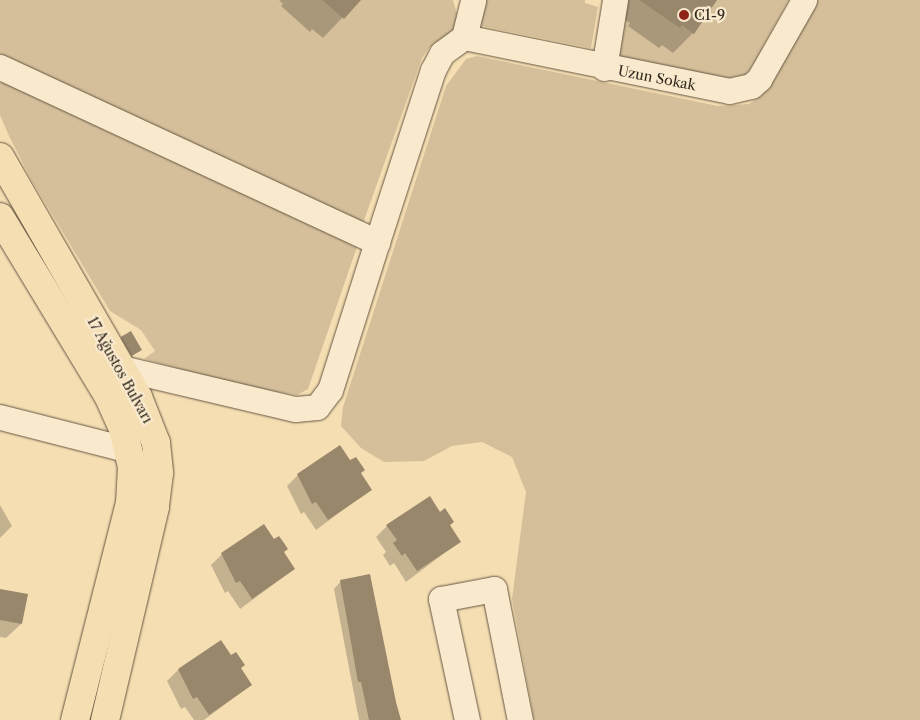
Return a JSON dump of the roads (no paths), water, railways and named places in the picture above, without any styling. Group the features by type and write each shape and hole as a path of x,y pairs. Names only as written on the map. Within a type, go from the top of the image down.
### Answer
{"main road":[{"name":"17 Ağustos Bulvarı","path":"0,157 147,416 158,454 158,489 105,720"},
{"name":"17 Ağustos Bulvarı","path":"0,216 108,395 126,439 132,494 75,720"}],"street":[{"path":"121,368 295,409 317,407 330,390 433,70 442,53 464,37 473,0"},
{"path":"604,68 615,0"},
{"name":"Uzun Sokak","path":"464,37 604,68 729,91 750,86 768,65 804,0"},
{"path":"0,67 377,242"},
{"path":"0,417 126,439 147,416"},
{"path":"467,720 441,599 494,588 520,720"}],"place":[{"name":"C1-9","path":"684,15"}]}
